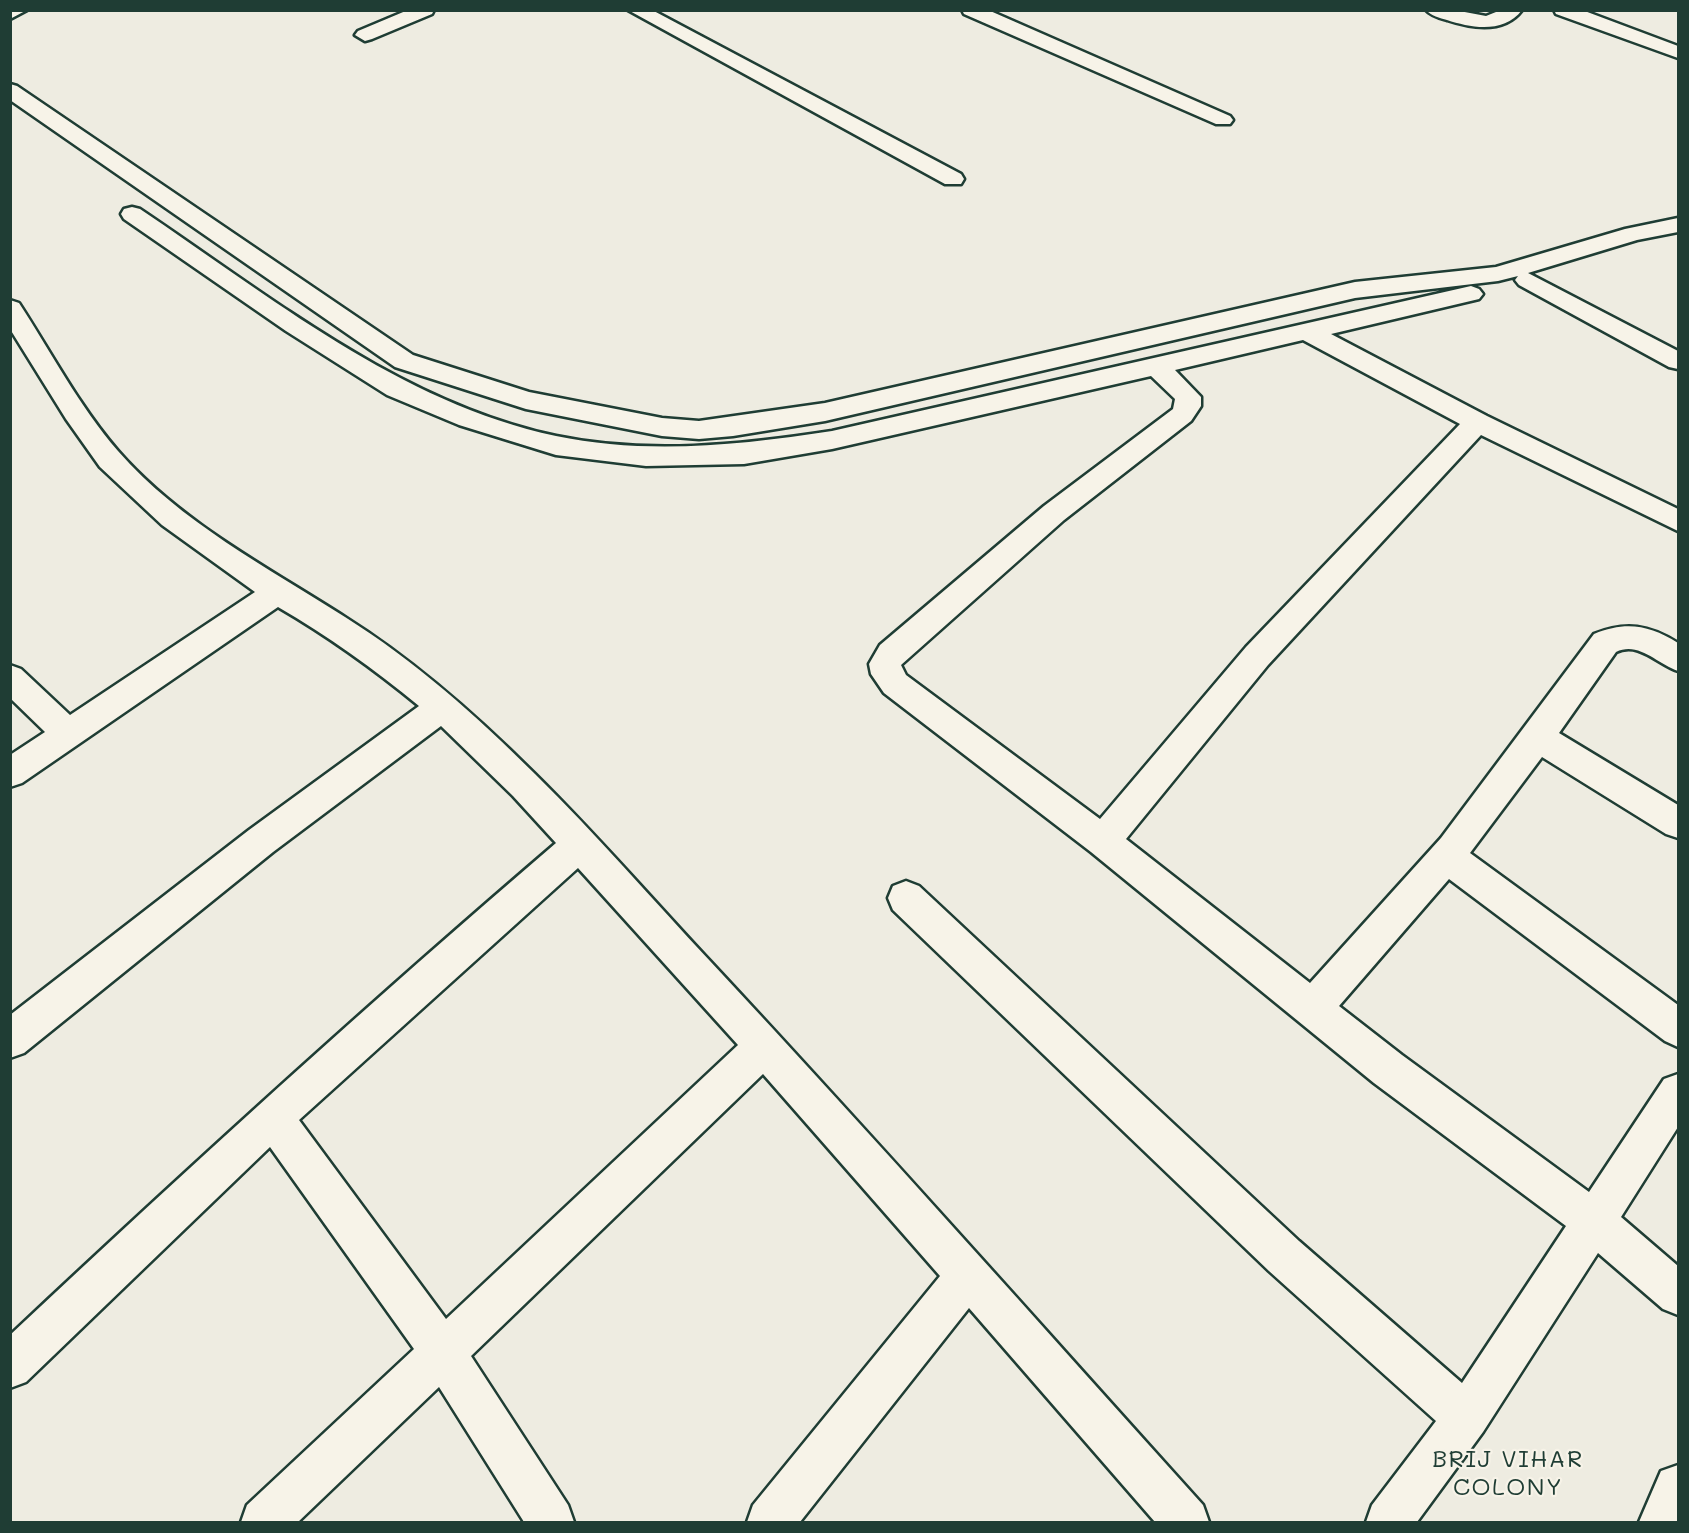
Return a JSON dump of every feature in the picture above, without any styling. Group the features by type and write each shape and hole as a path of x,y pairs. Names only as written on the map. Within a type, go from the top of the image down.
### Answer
{"street":[{"path":"10,14 18,10"},
{"path":"365,35 425,10"},
{"path":"638,10 953,179"},
{"path":"971,10 1223,120"},
{"path":"1435,10 1485,23 1498,22 1513,10"},
{"path":"1563,10 1678,52"},
{"path":"10,90 404,361 526,400 662,427 699,430 814,414 1354,290 1498,274 1633,234 1678,225"},
{"path":"132,214 295,325 396,389 468,419 556,446 646,456 744,454 832,440 1307,332 1678,244"},
{"path":"1527,280 1678,361"},
{"path":"16,327 110,460 172,518 277,591 361,643 442,707 525,786 764,1047 1186,1522"},
{"path":"1307,332 1478,422 1678,521"},
{"path":"1156,366 1188,397 1188,406 1182,416 1054,513 979,575 891,654 885,664 887,674 895,684 1103,841 1388,1069 1595,1222 1678,1294"},
{"path":"1103,841 1257,656 1478,422"},
{"path":"10,772 277,591"},
{"path":"1313,1007 1446,856 1538,737 1605,643 1619,635 1638,637 1678,658"},
{"path":"10,678 69,733"},
{"path":"10,1039 261,842 442,707"},
{"path":"1538,737 1678,822"},
{"path":"10,1366 159,1222 416,987 580,844"},
{"path":"1446,856 1678,1028"},
{"path":"906,898 1284,1256 1466,1417"},
{"path":"264,1522 764,1047"},
{"path":"1389,1522 1466,1417 1513,1342 1595,1222 1627,1167 1678,1093"},
{"path":"273,1118 442,1351 551,1522"},
{"path":"770,1522 968,1275"},
{"path":"1662,1522 1678,1488"}],"district":[{"name":"BRIJ VIHAR COLONY","path":"1508,1474"}]}
